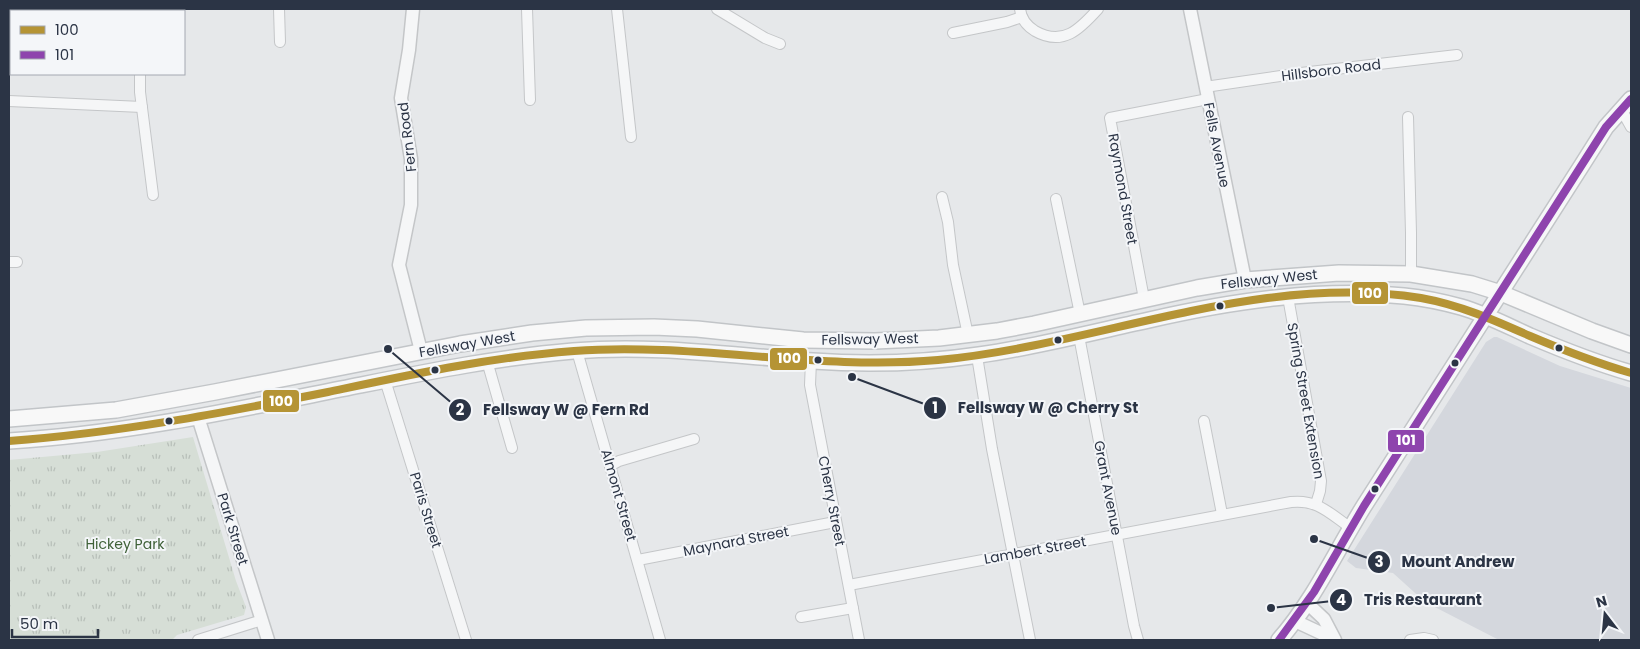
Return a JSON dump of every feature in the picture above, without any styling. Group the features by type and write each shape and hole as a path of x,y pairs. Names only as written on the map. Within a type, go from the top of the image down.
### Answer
{"main road":[{"path":"1279,640 1307,603 1351,528 1606,128 1626,104"},
{"name":"Fellsway West","path":"9,419 116,410 422,351 532,333 624,327 697,329 770,337 850,341 907,340 997,331 1144,299 1245,280 1339,273 1410,274 1457,281 1501,293 1631,345"},
{"name":"Fellsway West","path":"9,441 111,431 198,417 487,361 577,351 652,349 812,361 887,362 977,356 1191,311 1288,297 1357,294 1407,297 1461,307 1567,352 1631,373"}],"street":[{"path":"279,9 280,42"},
{"name":"Fern Road","path":"413,9 402,98 411,159 411,205 400,266 422,351"},
{"path":"526,9 530,100"},
{"path":"617,9 631,136"},
{"path":"717,9 764,38 780,44"},
{"path":"953,33 1007,22 1021,13 1033,30 1048,37 1059,37 1068,35 1080,27 1098,9"},
{"name":"Fells Avenue","path":"1190,9 1245,280"},
{"name":"Hillsboro Road","path":"1206,93 1301,73 1457,55"},
{"path":"140,75 140,92 153,195"},
{"name":"Raymond Street","path":"1144,299 1110,118 1206,93"},
{"path":"9,101 142,107"},
{"path":"1626,104 1631,127"},
{"path":"1408,117 1411,233 1410,274"},
{"path":"942,197 948,222 953,265 968,335"},
{"path":"1056,199 1080,314"},
{"name":"Spring Street Extension","path":"1288,297 1321,481 1316,504"},
{"name":"Grant Avenue","path":"1079,336 1138,640"},
{"name":"Almont Street","path":"577,351 660,640"},
{"path":"977,356 992,449 1030,640"},
{"path":"487,361 512,448"},
{"name":"Cherry Street","path":"812,361 810,385 859,640"},
{"name":"Paris Street","path":"385,380 466,640"},
{"name":"Park Street","path":"198,417 268,640"},
{"path":"1204,421 1222,514"},
{"path":"610,466 618,461 694,439"},
{"name":"Lambert Street","path":"848,584 1291,502 1305,501 1316,504 1351,528"},
{"name":"Maynard Street","path":"638,560 835,522"},
{"path":"1307,603 1324,618 1334,640"},
{"path":"801,617 852,608"},
{"path":"198,640 262,620"},
{"path":"1295,621 1324,635 1328,640"},
{"path":"1410,640 1424,638 1433,640"}],"shaded area":[{"path":"1494,337 1560,366 1631,388 1631,640 1499,640 1425,602 1393,573 1356,568 1347,561 1486,342"}],"green space":[{"name":"Hickey Park","path":"193,437 236,581 246,607 244,615 177,635 172,640 9,640 9,460 97,452"}],"transit line":[{"name":"101","path":"1279,640 1314,592 1364,506 1606,127 1631,99"},
{"name":"100","path":"9,441 129,428 209,415 450,367 543,354 619,349 665,350 847,362 938,360 998,352 1239,302 1299,295 1360,293 1435,301 1477,314 1567,351 1631,373"}],"place":[{"name":"Fellsway W @ Fern Rd","path":"388,349"},
{"name":"Fellsway W @ Cherry St","path":"852,377"},
{"name":"Mount Andrew","path":"1314,539"},
{"name":"Tris Restaurant","path":"1271,608"}]}
